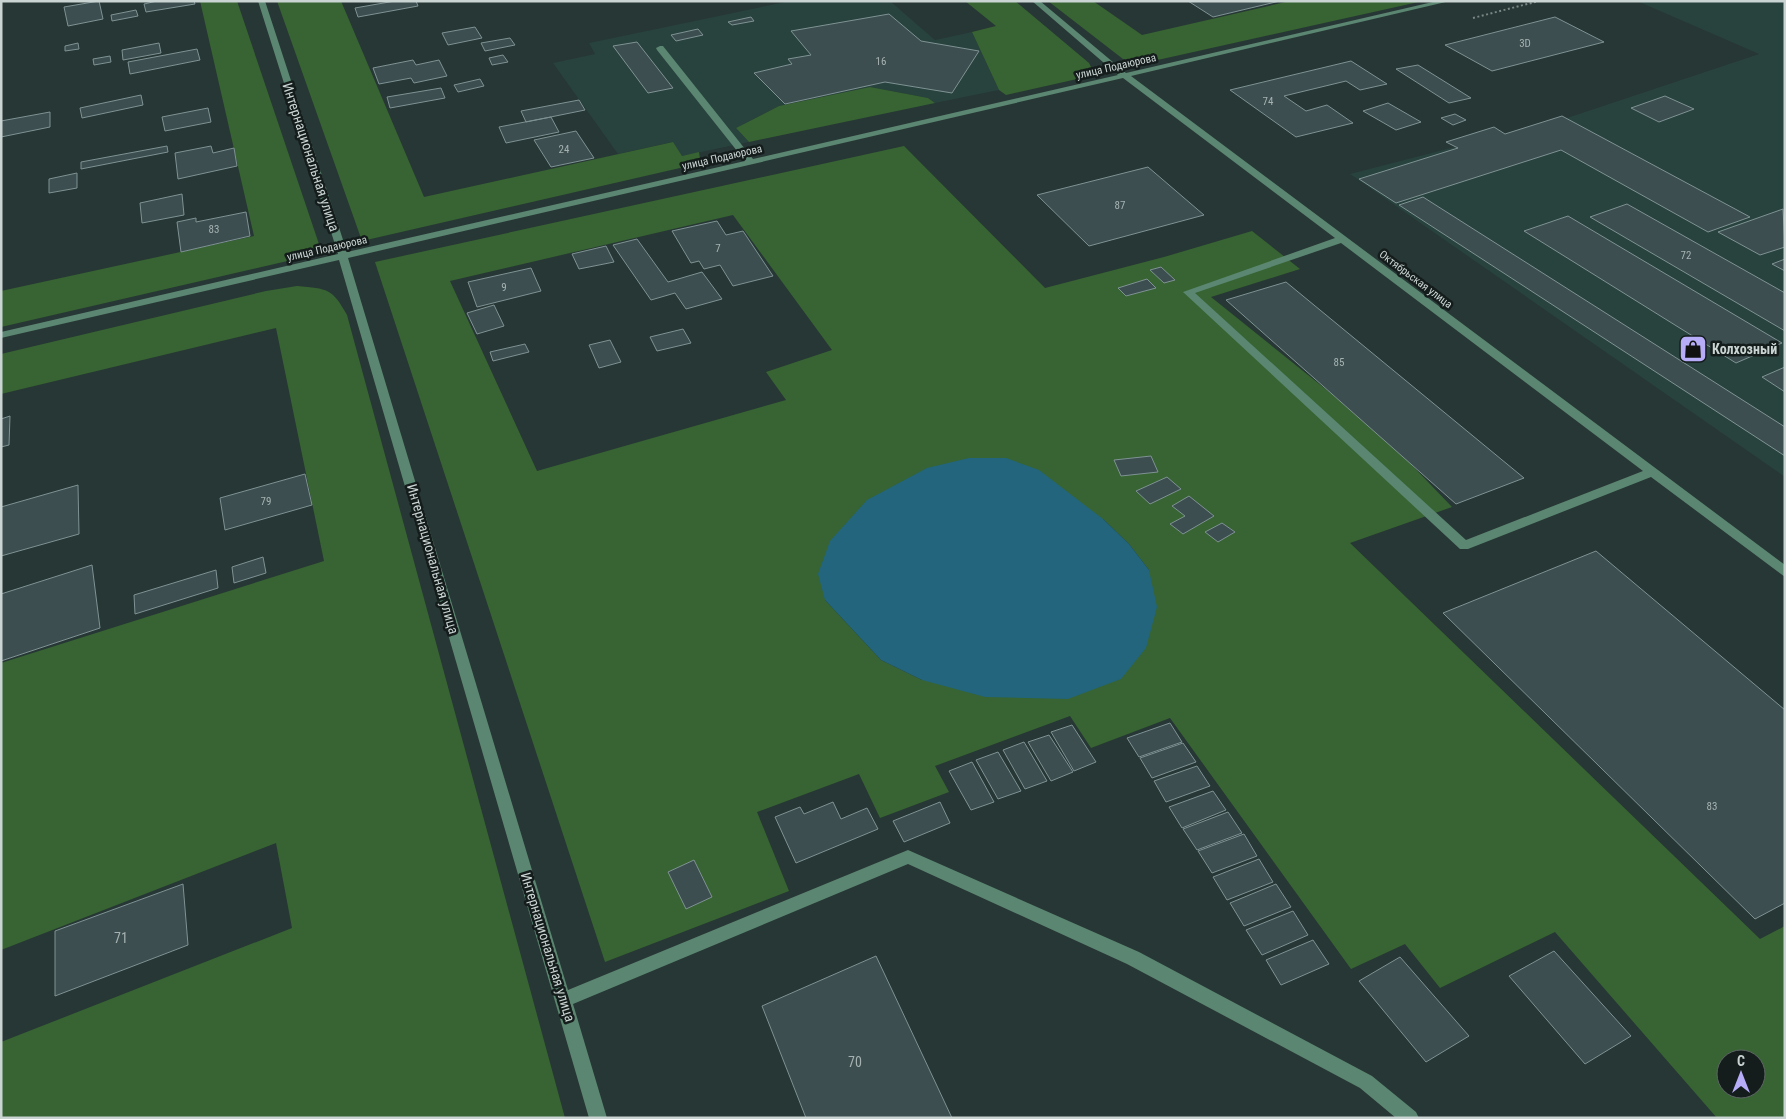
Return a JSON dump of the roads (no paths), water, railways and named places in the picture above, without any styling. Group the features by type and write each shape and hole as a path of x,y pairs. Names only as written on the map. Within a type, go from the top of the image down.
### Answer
{"street":[{"name":"Интернациональная улица","path":"261,1 343,256 598,1118"},
{"name":"Октябрьская улица","path":"1035,1 1125,76 1785,572"},
{"name":"улица Подаюрова","path":"1,335 1447,1"},
{"path":"660,48 750,161"},
{"path":"1342,239 1188,292 1464,546 1652,472"},
{"path":"563,1000 908,857 1133,958 1366,1082 1410,1118"}],"water":[{"path":"969,458 1006,458 1039,470 1103,519 1129,544 1149,570 1157,607 1146,648 1121,679 1068,699 985,697 922,680 881,660 825,600 818,574 830,541 867,500 927,468"}],"place":[{"name":"Колхозный","path":"1693,349"}]}
